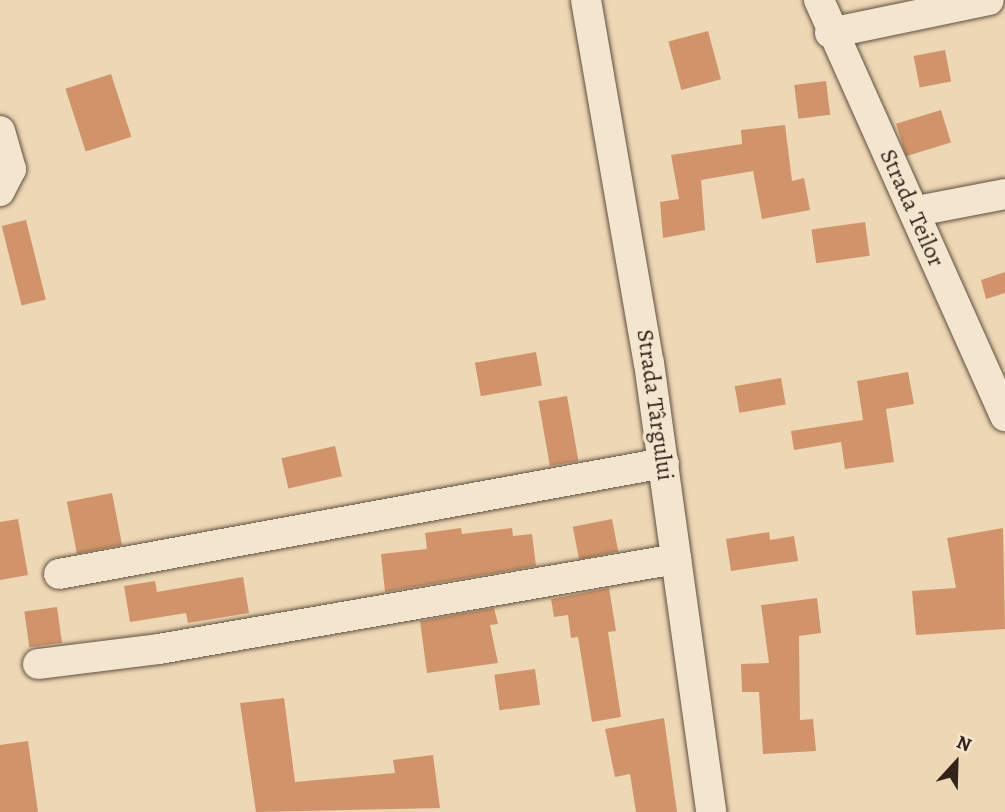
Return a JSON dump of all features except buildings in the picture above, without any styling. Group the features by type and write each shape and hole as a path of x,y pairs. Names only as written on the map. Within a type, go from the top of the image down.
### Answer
{"street":[{"name":"Strada Târgului","path":"586,0 664,463 711,812"},
{"name":"Strada Teilor","path":"818,0 830,33 917,212 1004,412"},
{"path":"830,33 989,0"},
{"path":"0,131 11,169 0,191"},
{"path":"917,212 1005,194"},
{"path":"59,574 664,463"},
{"path":"38,664 159,649 676,559"}]}
